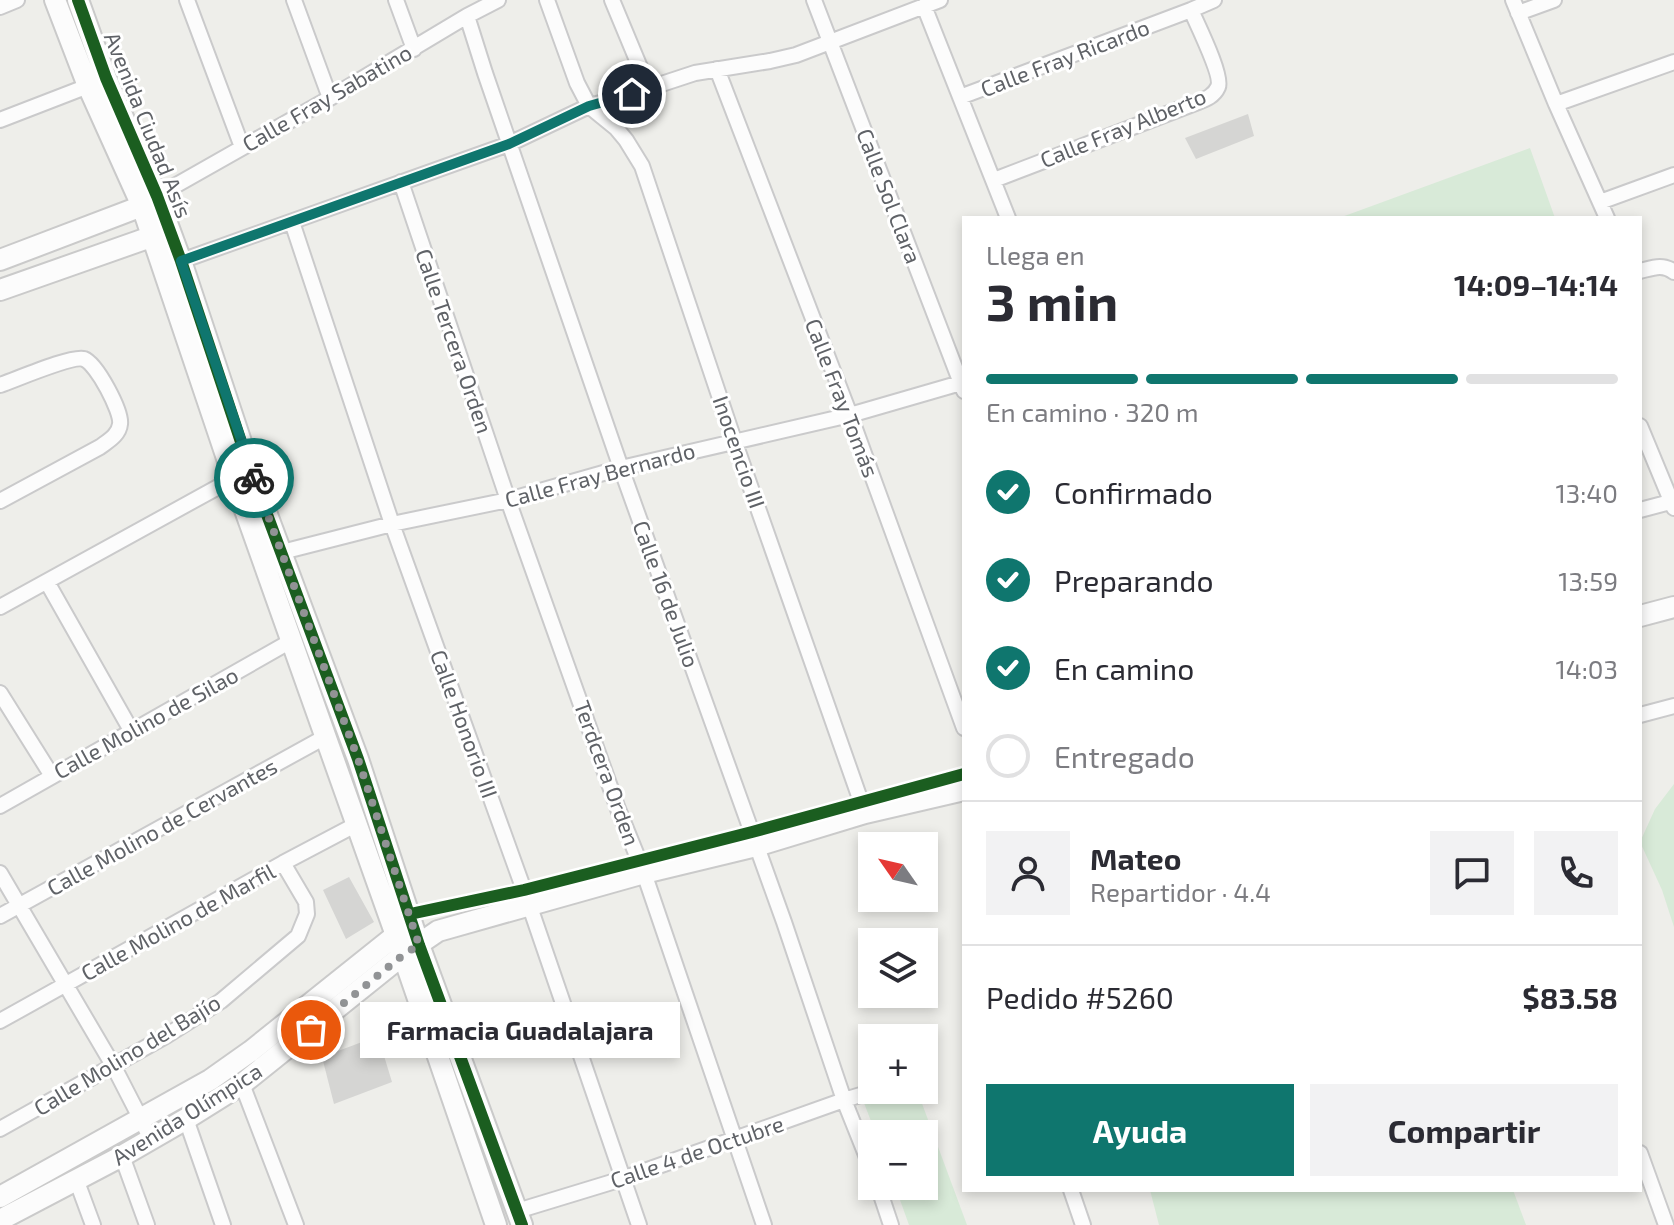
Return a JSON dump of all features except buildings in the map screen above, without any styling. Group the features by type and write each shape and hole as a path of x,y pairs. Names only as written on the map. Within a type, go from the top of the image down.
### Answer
{"street":[{"path":"0,7 17,0"},
{"name":"Avenida Ciudad Asís","path":"55,0 88,86 149,201"},
{"name":"Avenida Ciudad Asís","path":"78,0 242,474 282,552 358,759 408,940 496,1225"},
{"path":"187,0 242,147"},
{"path":"294,0 330,98"},
{"path":"396,0 414,49"},
{"path":"547,0 577,83 589,106"},
{"path":"612,0 649,89"},
{"name":"Calle Sol Clara","path":"814,0 962,382"},
{"path":"181,261 509,144 589,106 695,73 783,58 940,0"},
{"path":"1554,0 1515,6 1606,216"},
{"name":"Calle Fray Sabatino","path":"149,201 494,1"},
{"name":"Calle Fray Ricardo","path":"960,97 1203,4"},
{"name":"Calle Fray Alberto","path":"994,180 1212,96 1217,89 1219,76 1203,4"},
{"path":"924,6 1007,216"},
{"name":"Calle 16 de Julio","path":"467,16 621,468 858,1135"},
{"path":"1556,104 1674,62"},
{"name":"Calle Fray Tomás","path":"717,69 850,415 962,723"},
{"path":"0,120 88,86"},
{"name":"Inocencio III","path":"589,106 616,128 642,166 865,813"},
{"path":"1600,202 1674,175"},
{"name":"Calle Tercera Orden","path":"401,182 508,500"},
{"path":"0,260 149,201"},
{"name":"Calle Honorio III","path":"292,222 392,524 529,904 639,1225"},
{"path":"0,290 161,234"},
{"name":"Avenida Ciudad Asís","path":"161,234 181,261 291,641 357,824 408,940"},
{"path":"1642,270 1657,266 1674,272"},
{"path":"0,385 68,361 84,359 97,371 121,422 119,430 100,447 0,501"},
{"name":"Calle Fray Bernardo","path":"282,552 392,524 508,500 621,468 850,415 962,385"},
{"path":"1642,431 1673,504 1642,510"},
{"path":"0,607 242,474"},
{"name":"Terdcera Orden","path":"508,500 618,809 644,873 734,1139"},
{"path":"47,582 132,732"},
{"path":"1642,615 1674,607"},
{"name":"Calle Molino de Silao","path":"0,806 291,641"},
{"path":"0,693 52,776"},
{"path":"1642,714 1674,706"},
{"name":"Calle Molino de Cervantes","path":"0,916 325,737"},
{"path":"519,1218 408,940 529,904 756,846 865,813 962,790"},
{"name":"Calle Molino de Marfil","path":"0,1021 357,824"},
{"name":"Calle Molino del Bajío","path":"0,1129 114,1067 221,1001 298,936 307,914 306,902 283,863"},
{"path":"0,873 114,1067 151,1139"},
{"name":"Avenida Olímpica","path":"0,1220 122,1156 242,1084 408,940"},
{"name":"Avenida Olímpica","path":"0,1197 210,1080 408,940"},
{"path":"242,1084 296,1225"},
{"name":"Calle 4 de Octubre","path":"519,1218 858,1096"},
{"path":"186,1119 223,1225"},
{"path":"734,1139 764,1225"},
{"path":"122,1156 147,1225"},
{"path":"1642,1159 1666,1225"},
{"path":"76,1179 93,1225"},
{"path":"1072,1192 1083,1225"},
{"path":"883,1200 891,1225"}],"green space":[{"path":"1530,148 1554,216 1344,216"},
{"path":"1674,784 1674,927 1662,890 1642,846 1642,838 1655,809"},
{"path":"864,1104 922,1104 928,1120 871,1120"},
{"path":"938,1147 967,1225 909,1225 900,1200 938,1200"},
{"path":"1151,1192 1514,1192 1526,1225 1159,1225"}],"cycle path":[{"path":"78,0 106,78 157,196 181,261 250,469 358,759 419,945 522,1225"},
{"path":"410,914 524,890 962,775"}],"way so far":[{"path":"254,478 358,759 419,945 311,1030"}],"place":[{"name":"Farmacia Guadalajara","path":"311,1030"}],"route":[{"path":"254,478 181,261 509,144 589,106 632,94"}]}
